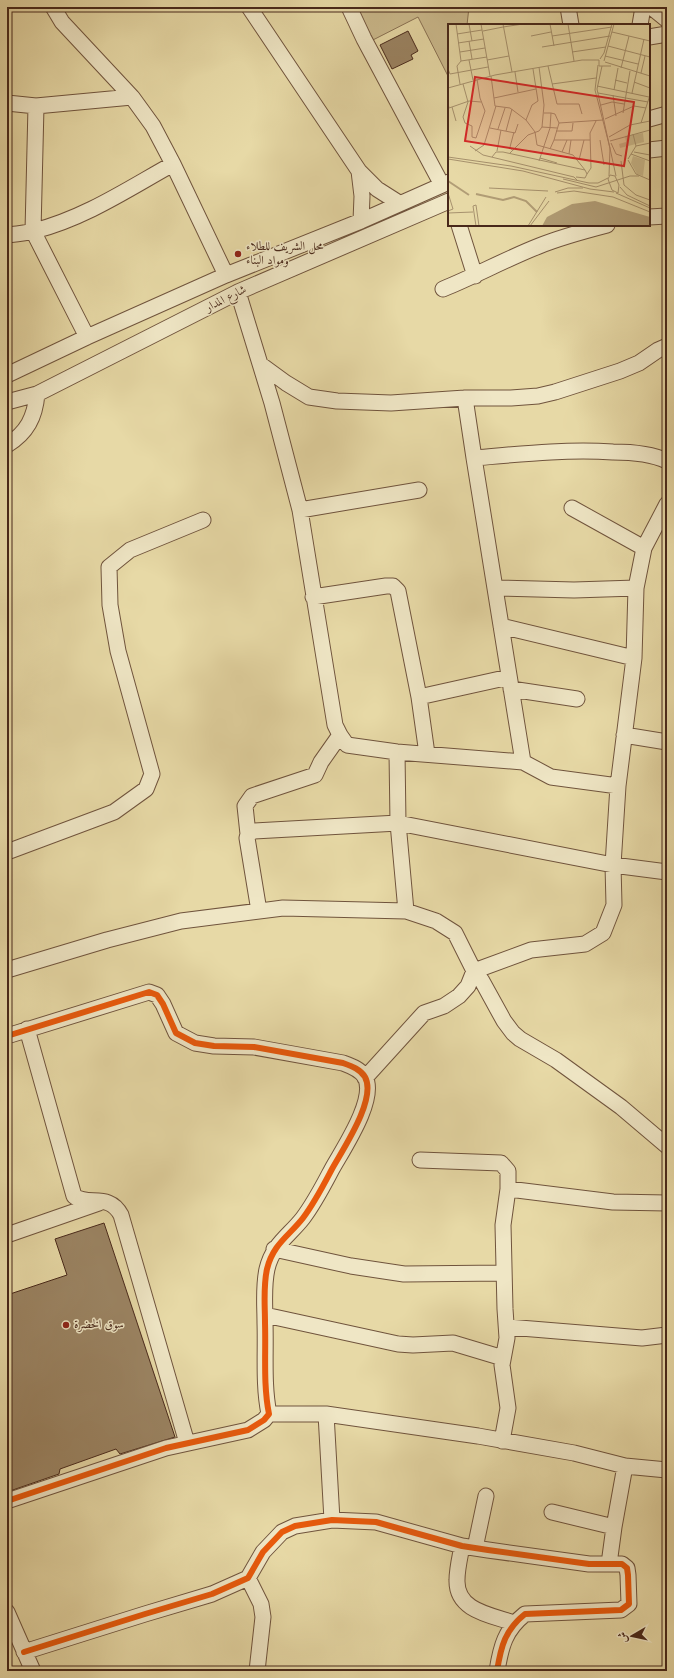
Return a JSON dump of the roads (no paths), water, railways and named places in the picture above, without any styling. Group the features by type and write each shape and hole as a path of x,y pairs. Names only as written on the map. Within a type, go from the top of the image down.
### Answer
{"street":[{"path":"53,7 62,22 132,97 153,126 173,164 226,275"},
{"path":"249,7 359,171 377,189 399,203"},
{"path":"349,7 364,39 446,184"},
{"path":"640,24 643,7"},
{"path":"650,7 667,20"},
{"path":"567,8 571,24"},
{"path":"650,36 667,34"},
{"path":"7,103 36,106 132,97"},
{"path":"36,106 33,231 86,336"},
{"path":"650,110 667,110"},
{"path":"650,119 667,114"},
{"path":"650,150 667,148"},
{"path":"7,235 33,231 73,219 118,196 173,164"},
{"path":"359,171 362,196 360,221"},
{"name":"شارع المدار","path":"7,375 86,336 226,275 360,221 446,184"},
{"name":"شارع المدار","path":"7,402 37,394 238,292 448,201"},
{"path":"650,217 667,216"},
{"path":"459,226 475,276"},
{"path":"443,289 475,276 507,259 541,245 604,226"},
{"path":"238,292 272,403 300,510 335,725 347,745 397,752 523,762 551,777 618,786"},
{"path":"260,364 309,398 337,401 391,403 465,398 512,398 538,396 555,392 630,368 667,346"},
{"path":"7,445 18,438 26,430 36,408 37,394"},
{"path":"465,398 523,762"},
{"path":"474,458 546,452 595,451 628,452 657,456 667,461"},
{"path":"300,510 419,490"},
{"path":"365,1078 424,1014 444,1006 459,996 468,986 474,971 531,950 584,944 603,933 614,905 613,865 618,786 634,658 636,588 644,548 667,504"},
{"path":"572,508 644,548"},
{"path":"7,852 114,812 146,790 152,774 118,651 110,605 110,568 130,550 203,520"},
{"path":"313,597 393,586 398,591 419,697 427,754"},
{"path":"496,588 574,590 636,588"},
{"path":"502,626 634,658"},
{"path":"419,697 510,683 577,699"},
{"path":"259,911 247,838 248,834 245,806 252,796 315,774 321,762 340,735"},
{"path":"624,735 667,742"},
{"path":"397,752 398,823 406,911"},
{"path":"248,834 254,831 398,823 613,865 667,872"},
{"path":"7,970 107,940 182,921 283,908 406,911 436,921 455,933 474,971 482,981 504,1022 513,1034 556,1060 621,1107 667,1146"},
{"path":"7,1036 149,992 157,995 163,1004 176,1033 195,1043 214,1046 254,1048 333,1060 355,1067 365,1078 368,1094 349,1141 332,1169 318,1198 302,1219 274,1249 267,1269 264,1290 266,1389 269,1414 264,1420 248,1430 187,1443 7,1501"},
{"path":"27,1029 74,1196 78,1199 112,1204 118,1208 121,1215 187,1443"},
{"path":"420,1160 501,1163 508,1171 508,1189 503,1225 504,1309 507,1327 507,1338 503,1358 508,1408 502,1442"},
{"path":"508,1189 613,1202 667,1203"},
{"path":"7,1235 104,1202"},
{"path":"274,1249 351,1266 404,1274 504,1273"},
{"path":"265,1315 398,1344 413,1345 453,1343 503,1358"},
{"path":"507,1327 642,1338 667,1335"},
{"path":"269,1414 326,1414 478,1436 502,1442 574,1453 624,1466 667,1470"},
{"path":"326,1414 332,1520"},
{"path":"609,1564 624,1466"},
{"path":"486,1496 456,1581 461,1600 475,1611 514,1623"},
{"path":"552,1512 614,1527"},
{"path":"24,1652 212,1594 248,1578 263,1552 282,1532 295,1526 332,1520 376,1522 468,1547 589,1564 622,1564 627,1568 629,1604 621,1610 525,1614 514,1623 506,1634 497,1671"},
{"path":"248,1578 261,1604 263,1617 257,1671"},
{"path":"7,1612 33,1671"}],"place":[{"name":"محل الشريف للطلاء ومواد البناء","path":"238,254"},
{"name":"سوق الخضرة","path":"66,1325"}]}
